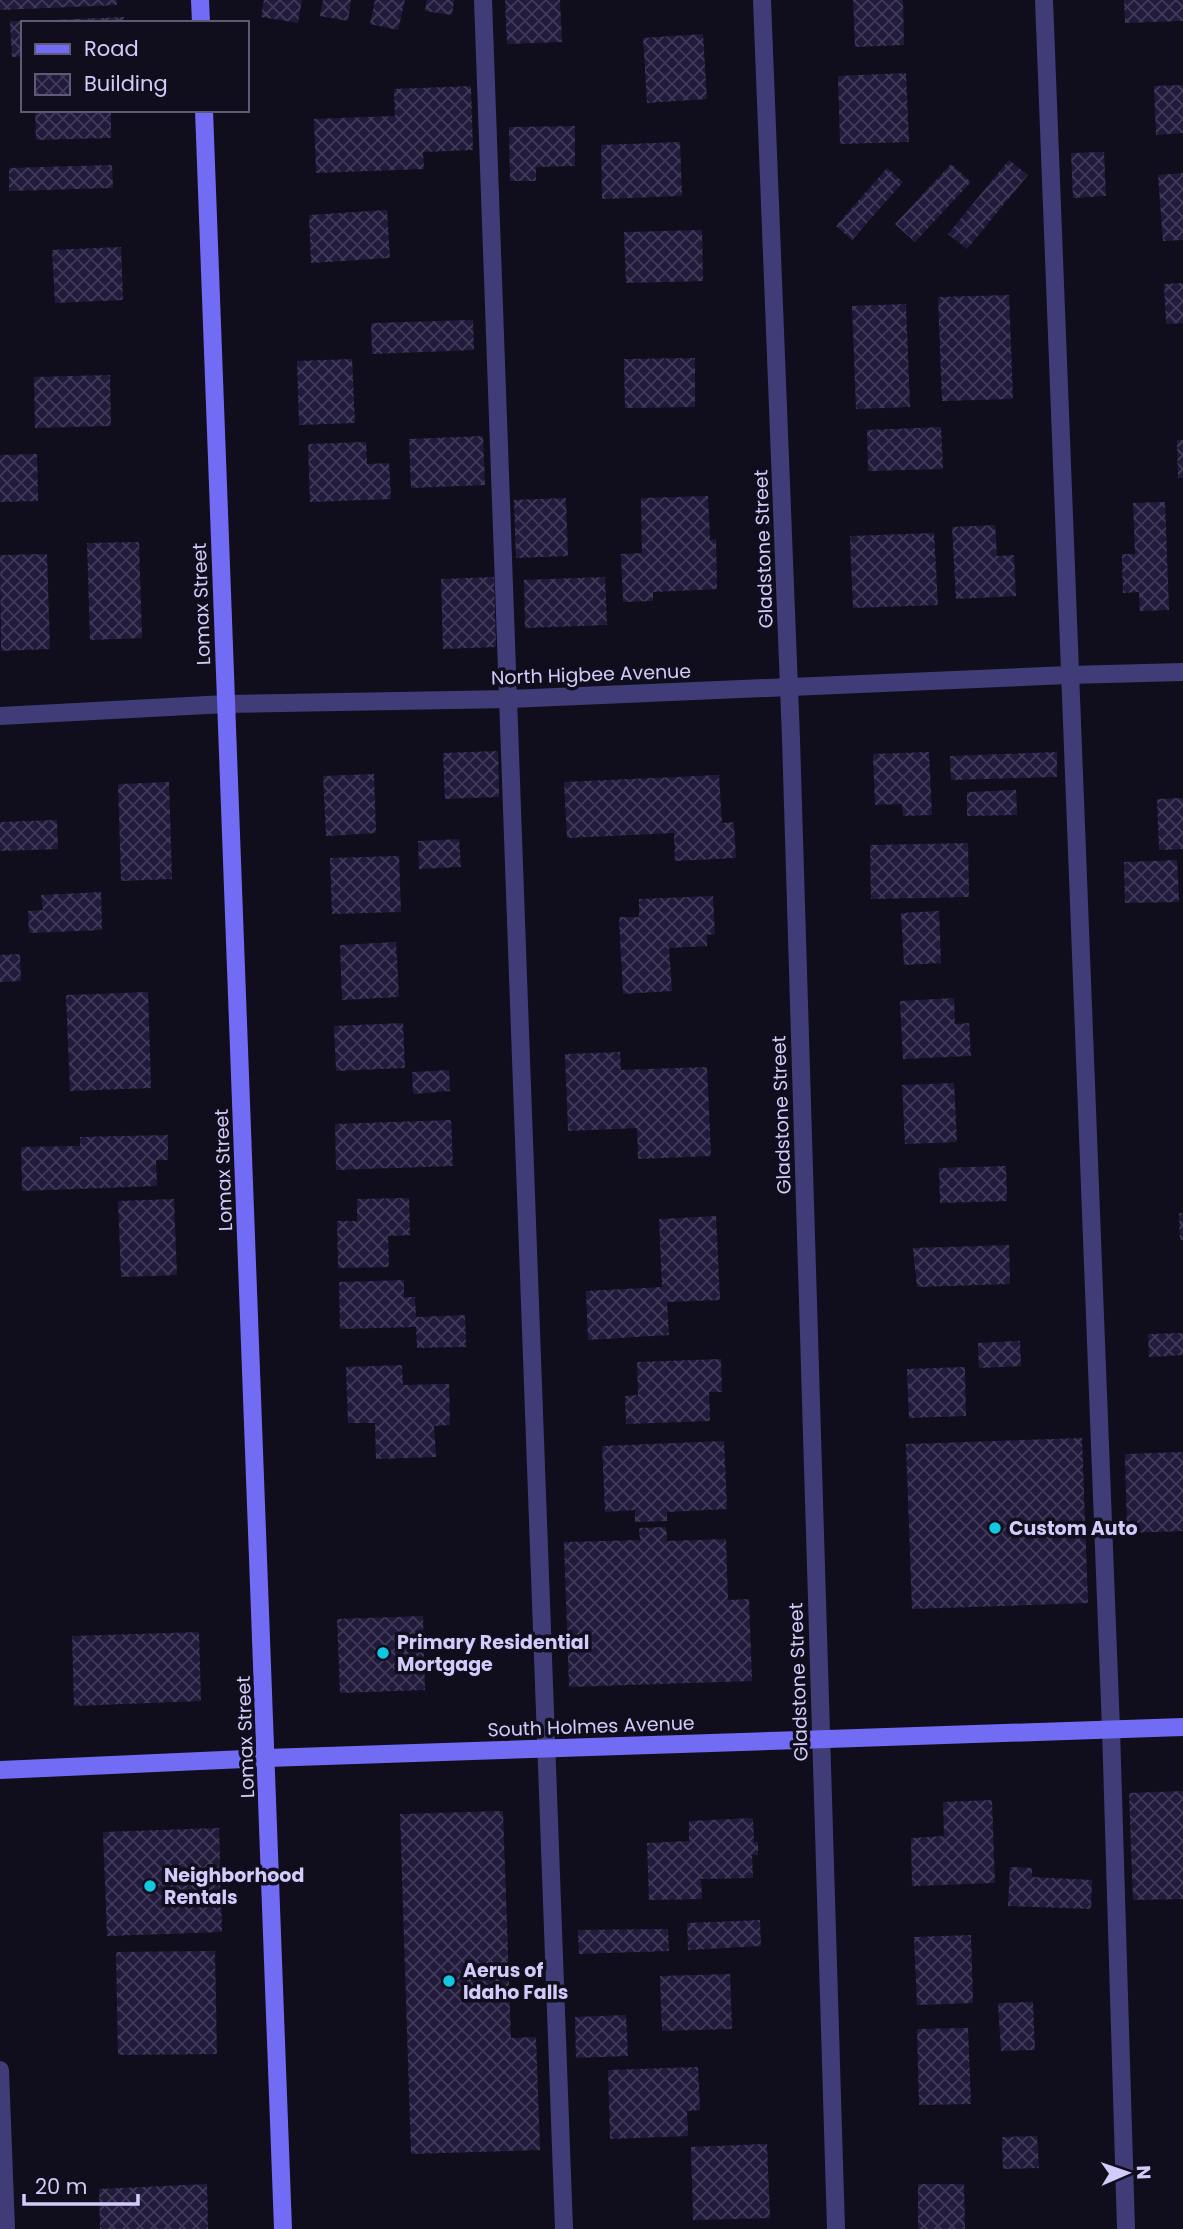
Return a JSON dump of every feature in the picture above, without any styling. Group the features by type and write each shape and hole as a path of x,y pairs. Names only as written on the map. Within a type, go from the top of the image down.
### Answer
{"main road":[{"path":"200,0 201,21"},
{"name":"Lomax Street","path":"204,112 283,2229"},
{"name":"South Holmes Avenue","path":"0,1769 1183,1727"}],"street":[{"path":"483,0 510,699 544,1748 564,2229"},
{"name":"Gladstone Street","path":"762,0 789,687 836,2229"},
{"path":"1044,0 1068,675 1111,1728 1126,2229"},
{"name":"North Higbee Avenue","path":"0,716 226,704 510,699 1183,672"},
{"path":"0,2070 6,2229"}],"building":[{"path":"0,0 117,0 117,5 0,10"},
{"path":"264,0 302,0 298,23 261,17"},
{"path":"323,0 351,0 348,21 320,16"},
{"path":"375,0 405,0 398,30 370,24"},
{"path":"427,0 454,0 452,15 425,11"},
{"path":"505,0 560,0 562,42 507,44"},
{"path":"853,0 903,0 904,45 855,47"},
{"path":"1124,0 1183,0 1183,21 1125,23"},
{"path":"124,17 124,21 26,21"},
{"path":"10,21 21,21 21,56 12,57"},
{"path":"703,34 707,99 647,103 643,38"},
{"path":"906,73 909,142 840,144 838,76"},
{"path":"1183,85 1183,133 1156,135 1154,86"},
{"path":"471,86 473,150 423,152 424,169 316,173 314,119 395,116 394,89"},
{"path":"35,112 111,112 111,138 36,140"},
{"path":"575,126 575,166 536,167 536,181 510,181 509,127"},
{"path":"680,142 682,196 602,199 601,145"},
{"path":"1104,152 1106,196 1073,198 1071,153"},
{"path":"1009,160 1028,175 967,249 948,234"},
{"path":"951,164 971,182 915,242 895,224"},
{"path":"112,165 113,188 9,191 9,168"},
{"path":"887,168 903,182 852,240 836,226"},
{"path":"1183,173 1183,240 1163,241 1158,175"},
{"path":"387,210 390,258 311,263 309,215"},
{"path":"702,230 703,281 626,283 624,232"},
{"path":"121,247 123,300 55,303 52,250"},
{"path":"1183,283 1183,323 1166,324 1164,284"},
{"path":"1009,295 1013,399 942,401 938,297"},
{"path":"906,304 910,407 856,409 852,306"},
{"path":"473,320 474,350 372,354 371,323"},
{"path":"695,358 695,407 625,408 624,359"},
{"path":"352,359 355,423 299,425 297,361"},
{"path":"110,375 111,426 35,428 34,377"},
{"path":"941,427 943,469 868,471 867,430"},
{"path":"483,436 485,485 411,488 409,439"},
{"path":"1177,440 1183,440 1183,478 1178,478"},
{"path":"366,442 367,464 389,463 391,499 310,502 308,444"},
{"path":"37,454 38,501 0,502 0,455"},
{"path":"708,496 710,540 716,539 717,589 653,592 653,601 623,602 621,554 642,553 641,498"},
{"path":"566,498 568,556 516,558 514,500"},
{"path":"1165,502 1169,610 1140,611 1139,592 1123,593 1122,554 1135,554 1133,503"},
{"path":"995,525 997,556 1014,555 1016,596 956,599 952,527"},
{"path":"934,533 938,605 853,608 850,536"},
{"path":"139,542 142,638 90,640 87,543"},
{"path":"47,554 50,649 1,651 0,555"},
{"path":"494,577 496,647 443,649 441,579"},
{"path":"605,577 607,625 525,628 524,580"},
{"path":"498,751 499,797 445,799 443,753"},
{"path":"929,752 932,815 903,816 902,804 875,805 873,754"},
{"path":"1057,752 1057,777 951,780 950,756"},
{"path":"374,774 376,833 326,836 323,776"},
{"path":"719,775 722,823 734,822 736,858 675,861 674,833 567,838 564,782"},
{"path":"169,782 172,879 121,881 118,784"},
{"path":"1016,790 1017,815 967,816 967,792"},
{"path":"1183,798 1183,849 1159,850 1157,799"},
{"path":"57,820 58,849 0,851 0,822"},
{"path":"459,839 461,867 419,869 418,841"},
{"path":"968,843 969,897 871,899 870,845"},
{"path":"399,856 401,912 332,914 330,858"},
{"path":"1177,860 1179,902 1125,903 1124,862"},
{"path":"101,892 102,930 29,933 28,911 43,910 41,895"},
{"path":"713,896 715,934 707,935 707,946 669,948 672,991 623,994 619,917 639,917 639,899"},
{"path":"939,911 941,963 904,965 901,913"},
{"path":"396,942 399,997 342,1000 340,945"},
{"path":"20,954 21,981 0,982 0,955"},
{"path":"148,992 151,1088 70,1091 66,995"},
{"path":"954,998 955,1024 969,1023 971,1056 903,1059 900,1001"},
{"path":"403,1023 405,1068 336,1071 334,1026"},
{"path":"620,1052 621,1070 707,1067 711,1156 638,1159 637,1128 568,1131 565,1054"},
{"path":"449,1070 450,1091 413,1094 412,1072"},
{"path":"954,1083 957,1142 905,1144 902,1085"},
{"path":"451,1120 453,1166 336,1170 335,1124"},
{"path":"168,1135 168,1160 156,1160 157,1186 22,1191 21,1147 80,1146 80,1137"},
{"path":"1006,1166 1007,1201 940,1203 939,1168"},
{"path":"409,1198 410,1235 388,1236 389,1267 338,1268 337,1221 357,1221 357,1199"},
{"path":"174,1199 177,1275 121,1277 118,1201"},
{"path":"1179,1213 1183,1213 1183,1240 1180,1240"},
{"path":"716,1216 720,1300 667,1302 669,1335 588,1340 586,1291 662,1287 659,1219"},
{"path":"1009,1245 1010,1284 917,1287 913,1248"},
{"path":"404,1280 404,1297 415,1297 416,1317 465,1315 466,1347 417,1348 416,1327 340,1329 339,1282"},
{"path":"1183,1333 1183,1355 1149,1357 1148,1334"},
{"path":"1020,1341 1021,1366 979,1368 978,1343"},
{"path":"721,1359 722,1392 709,1392 710,1421 626,1424 625,1396 638,1395 637,1362"},
{"path":"402,1365 403,1385 449,1384 450,1425 434,1426 436,1457 376,1459 375,1423 348,1423 346,1367"},
{"path":"965,1367 966,1416 909,1418 907,1369"},
{"path":"1082,1438 1088,1603 912,1609 906,1444"},
{"path":"724,1441 727,1509 667,1512 667,1521 635,1522 635,1510 605,1512 602,1446"},
{"path":"1183,1452 1183,1531 1127,1533 1125,1454"},
{"path":"666,1527 667,1541 726,1539 728,1600 749,1599 752,1681 569,1687 564,1542 640,1540 639,1528"},
{"path":"423,1616 425,1690 340,1693 337,1619"},
{"path":"199,1632 201,1701 74,1706 72,1636"},
{"path":"1183,1791 1183,1899 1133,1900 1129,1793"},
{"path":"992,1800 995,1883 912,1886 911,1838 944,1836 943,1802"},
{"path":"503,1811 511,2038 536,2037 540,2150 411,2154 400,1814"},
{"path":"753,1818 754,1842 758,1842 758,1855 752,1855 753,1878 701,1879 702,1899 649,1900 647,1843 689,1841 689,1821"},
{"path":"219,1828 222,1932 107,1936 103,1832"},
{"path":"1010,1867 1032,1868 1032,1877 1092,1880 1091,1909 1008,1906"},
{"path":"760,1920 761,1946 688,1950 687,1923"},
{"path":"668,1929 669,1951 579,1954 578,1930"},
{"path":"971,1935 973,2003 917,2005 914,1937"},
{"path":"215,1951 217,2054 118,2055 116,1952"},
{"path":"730,1974 732,2029 662,2031 660,1976"},
{"path":"1033,2002 1035,2050 1001,2051 998,2003"},
{"path":"626,2015 628,2056 576,2058 575,2017"},
{"path":"968,2028 971,2104 919,2105 917,2029"},
{"path":"698,2067 700,2110 687,2111 688,2136 610,2139 608,2070"},
{"path":"1037,2136 1039,2168 1003,2169 1002,2137"},
{"path":"767,2144 770,2218 693,2220 691,2147"},
{"path":"207,2184 208,2229 100,2229 99,2189"},
{"path":"918,2184 964,2184 965,2229 918,2229"}],"place":[{"name":"Custom Auto","path":"995,1528"},
{"name":"Primary Residential Mortgage","path":"383,1653"},
{"name":"Neighborhood Rentals","path":"150,1886"},
{"name":"Aerus of Idaho Falls","path":"449,1981"}]}
